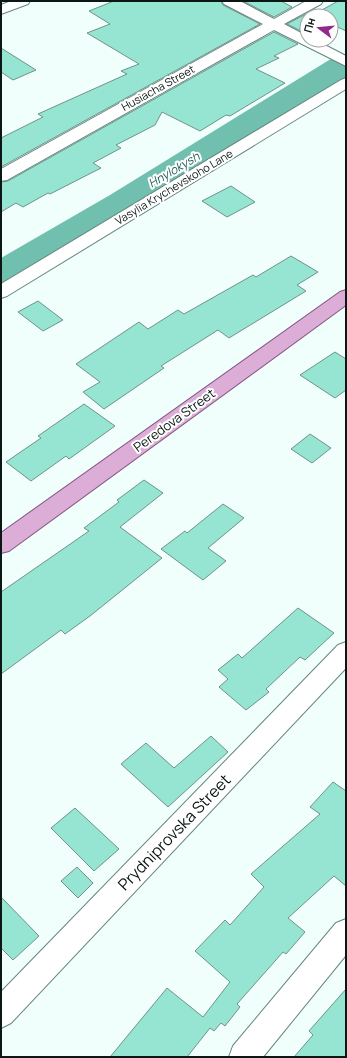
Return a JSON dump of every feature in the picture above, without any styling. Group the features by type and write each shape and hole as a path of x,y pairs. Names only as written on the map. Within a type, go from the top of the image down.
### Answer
{"main road":[{"name":"Peredova Street","path":"1,545 346,296"}],"street":[{"path":"1,10 23,1"},
{"path":"229,1 346,62"},
{"name":"Husiacha Street","path":"1,176 316,1"},
{"name":"Vasylia Krychevskoho Lane","path":"1,292 346,83"},
{"name":"Prydniprovska Street","path":"1,1012 346,652"},
{"path":"244,1057 346,933"}],"building":[{"path":"114,1 221,1 223,5 260,24 1,167 1,138 43,117 38,114 127,74 121,71 139,64 87,33 110,24 89,11"},
{"path":"243,1 281,1 292,7 274,17"},
{"path":"338,1 346,1 346,31 339,28 339,8 326,8"},
{"path":"299,18 299,30 287,24"},
{"path":"274,32 298,44 274,56 279,58 256,69 285,83 230,116 226,115 200,131 162,112 155,125 116,145 121,148 93,163 101,168 50,194 48,193 23,207 16,203 1,212 1,182 8,181"},
{"path":"1,48 36,70 13,80 1,72"},
{"path":"231,186 255,202 227,217 202,201"},
{"path":"291,256 318,272 297,285 306,291 229,338 218,330 161,366 164,368 104,409 83,392 100,382 76,364 139,322 148,329 178,310 184,314 253,275 256,277"},
{"path":"38,301 63,320 43,331 18,312"},
{"path":"335,352 346,359 346,390 335,398 300,375"},
{"path":"84,404 115,426 69,459 66,456 31,481 6,462 41,438 38,436"},
{"path":"310,434 331,448 312,463 291,449"},
{"path":"144,480 163,493 120,527 162,558 90,616 65,634 61,630 1,674 1,592 89,531 84,528 119,502 117,500"},
{"path":"223,504 244,518 208,548 226,561 203,580 161,549 185,531 187,533"},
{"path":"298,608 334,633 305,660 300,657 266,689 269,692 246,710 219,687 228,679 218,670 238,654 242,658"},
{"path":"211,736 228,752 168,807 121,764 146,743 174,768"},
{"path":"333,782 346,791 346,886 334,876 288,918 305,932 286,954 283,952 237,1004 240,1007 225,1026 221,1023 214,1031 210,1028 187,1057 110,1057 167,988 203,1017 230,982 195,951 225,920 230,925 264,887 251,874 320,814 310,807"},
{"path":"75,808 119,849 94,871 51,828"},
{"path":"77,867 93,883 78,898 61,881"},
{"path":"1,897 39,936 13,960 1,948"},
{"path":"346,989 346,1057 294,1057 313,1035 309,1031"}],"waterway":[{"name":"Hnylokysh","path":"1,275 123,203 346,64"}]}
